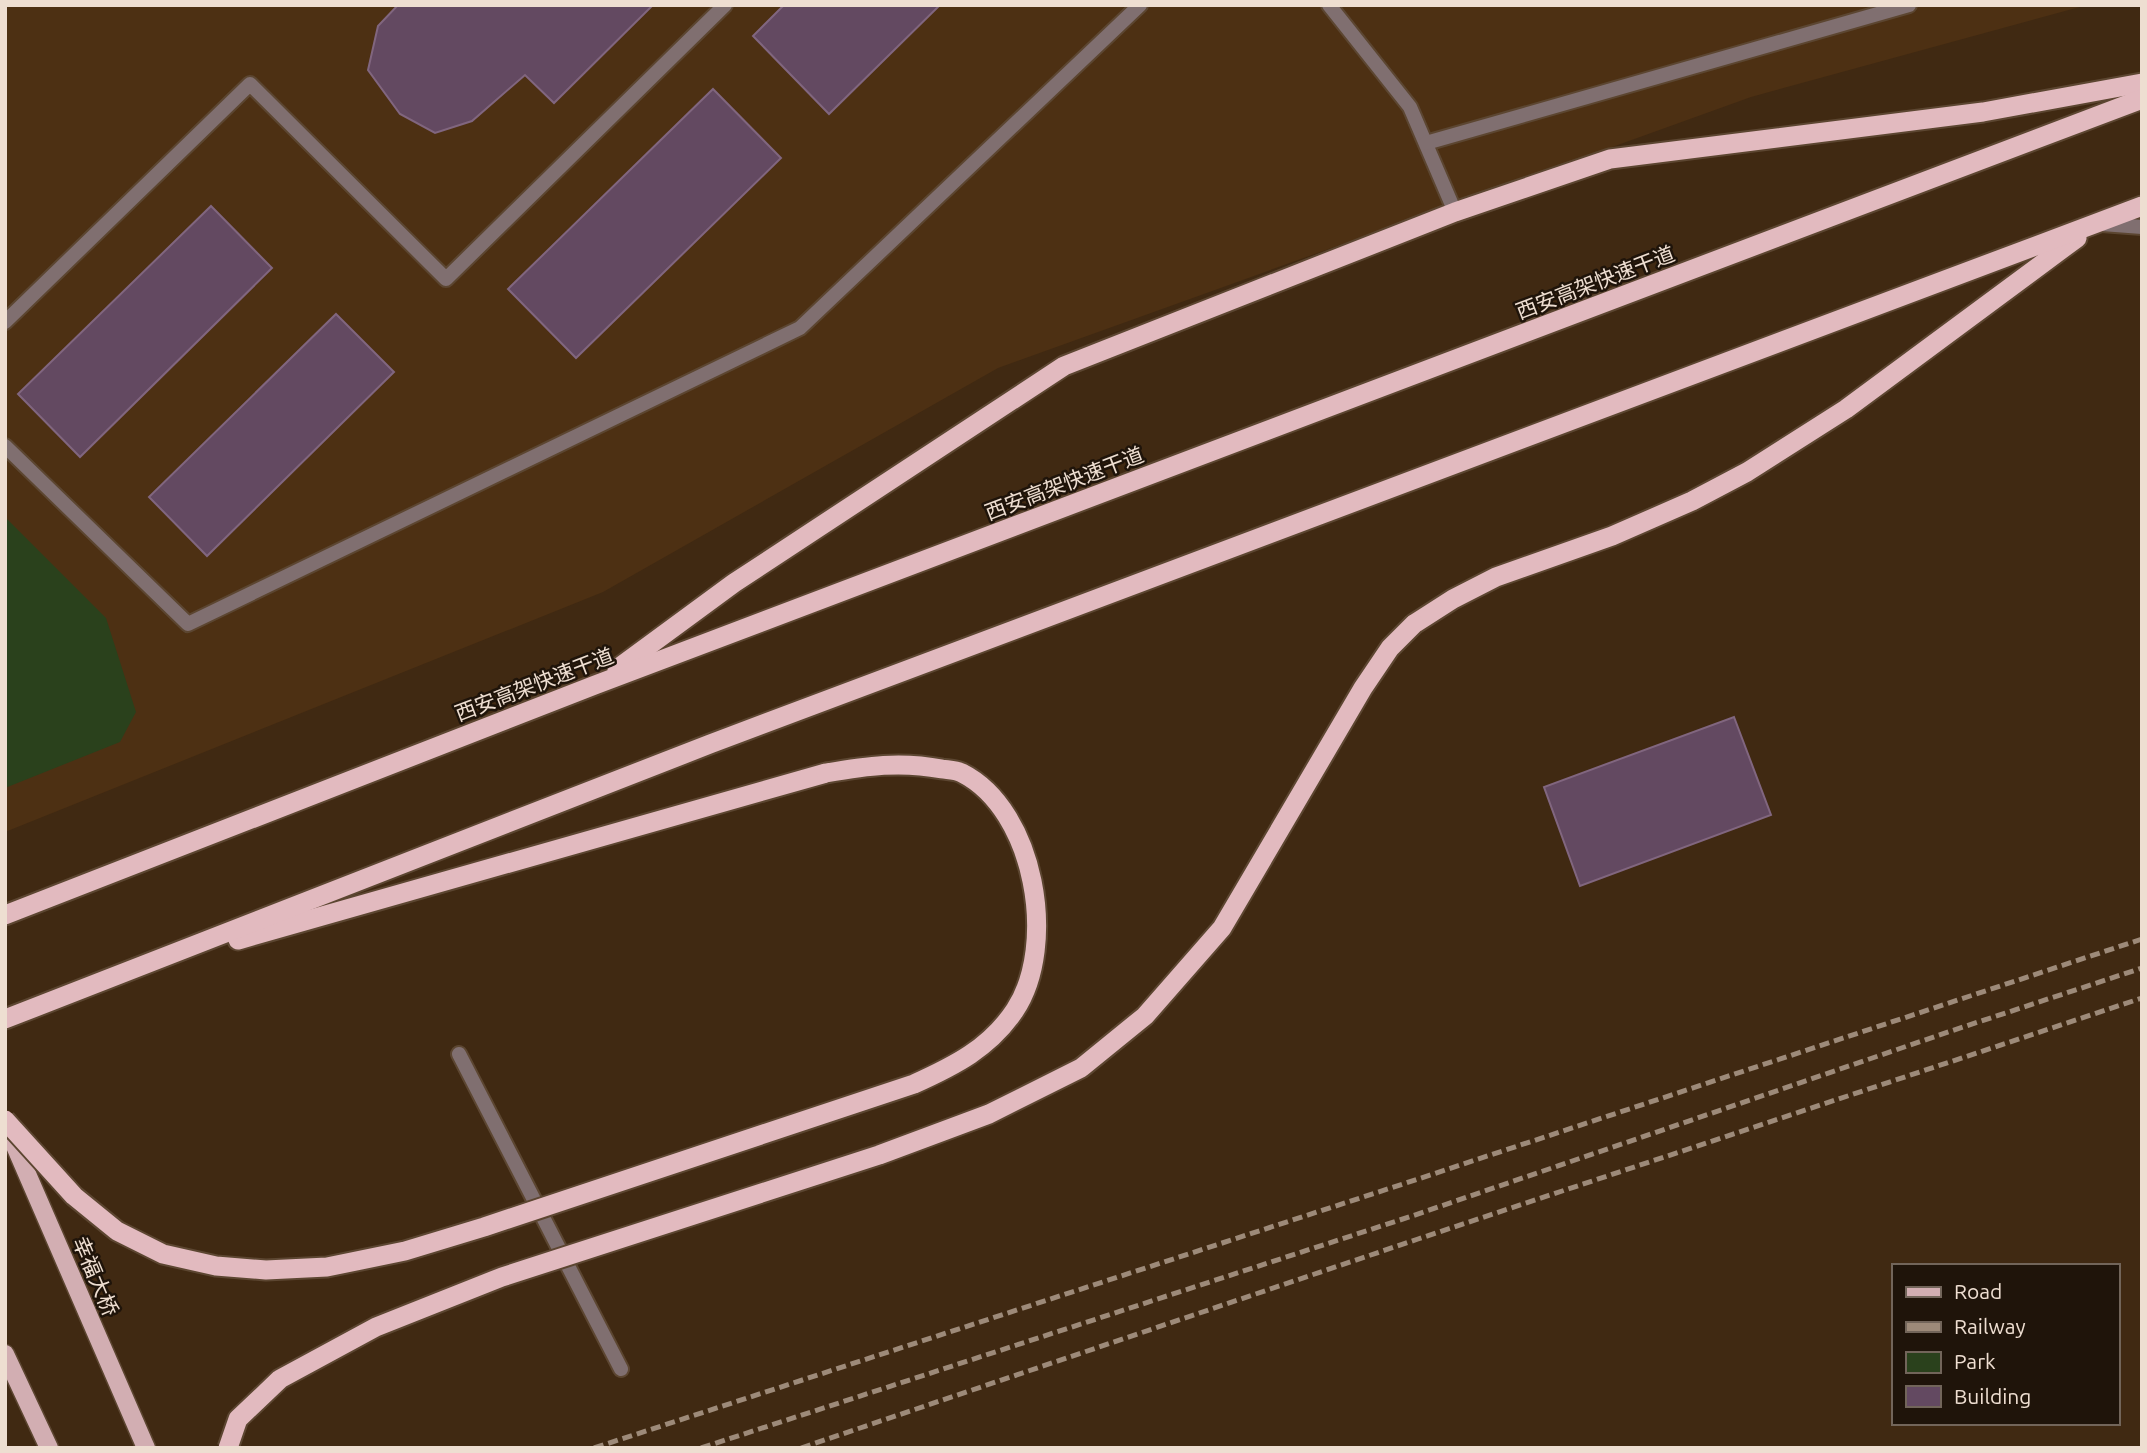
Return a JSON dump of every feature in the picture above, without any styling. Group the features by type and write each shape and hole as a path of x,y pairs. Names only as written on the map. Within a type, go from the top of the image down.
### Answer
{"highway":[{"path":"595,685 734,583 1064,366 1455,212 1609,159 1983,112 2142,83"},
{"name":"西安高架快速干道","path":"5,915 595,685 2142,99"},
{"path":"5,1018 697,749 2142,206"},
{"path":"228,1448 238,1419 280,1379 376,1327 502,1277 879,1155 989,1114 1081,1068 1145,1016 1222,928 1363,688 1390,648 1414,624 1453,598 1496,577 1612,536 1692,501 1747,472 1846,409 2097,223"},
{"path":"5,1121 74,1196 117,1231 163,1254 216,1266 279,1269 327,1268 405,1251 914,1084 963,1060 985,1045 1016,1009 1026,989 1037,938 1034,888 1030,865 1002,808 981,786 960,772 901,763 866,766 826,773 126,972"}],"main road":[{"name":"幸福大桥","path":"5,1121 146,1448"},
{"path":"5,1354 49,1448"}],"lane":[{"path":"5,322 250,85 446,279 725,5"},
{"path":"5,446 188,624 800,328 1140,5"},
{"path":"1329,5 1410,107 1455,212"},
{"path":"1426,143 1909,5"},
{"path":"2097,223 2142,227"},
{"path":"459,1054 621,1369"}],"shaded area":[{"path":"5,5 2087,5 1751,97 998,368 603,592 5,832"}],"green space":[{"path":"5,517 106,618 136,712 120,742 5,788"}],"building":[{"path":"398,5 653,5 554,103 525,75 472,121 435,133 400,114 368,70 378,26"},
{"path":"784,5 940,5 829,114 753,36"},
{"path":"713,89 781,158 576,358 508,289"},
{"path":"211,206 272,268 80,457 18,394"},
{"path":"336,314 394,372 207,556 149,497"},
{"path":"1734,717 1771,815 1580,886 1544,787"}],"railway":[{"path":"594,1448 2142,939"},
{"path":"701,1448 1412,1216 2142,968"},
{"path":"801,1448 2142,998"}]}
